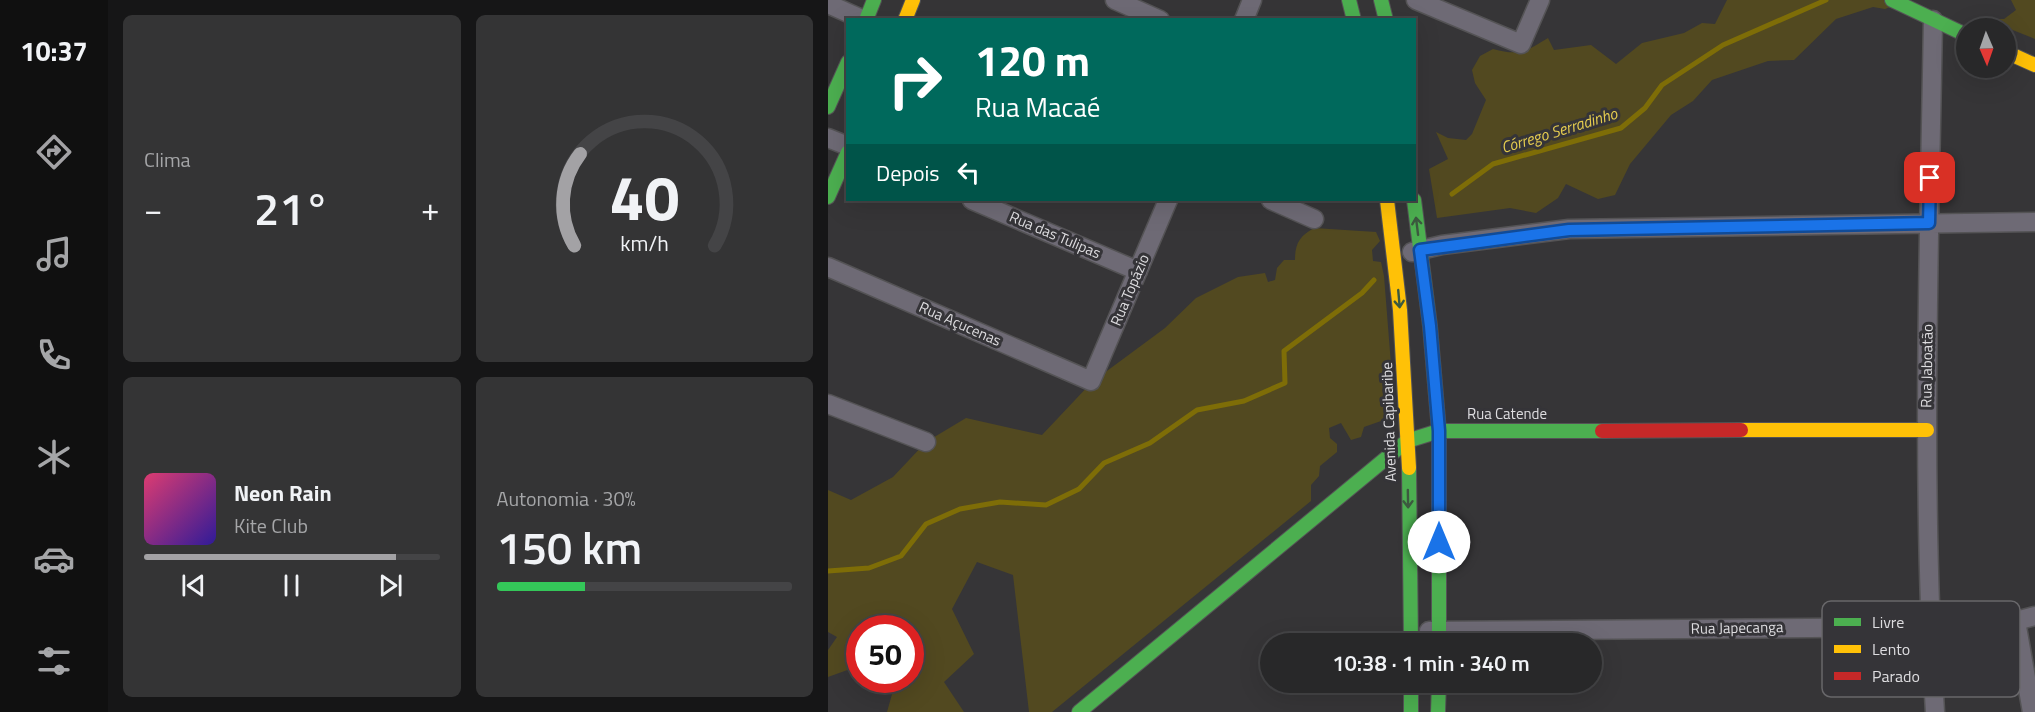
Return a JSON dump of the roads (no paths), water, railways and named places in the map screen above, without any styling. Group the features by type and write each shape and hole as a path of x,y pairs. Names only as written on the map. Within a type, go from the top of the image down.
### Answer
{"main road":[{"path":"866,18 874,0"},
{"path":"906,18 913,0"},
{"path":"1349,0 1354,18"},
{"path":"1381,0 1386,18"},
{"path":"1894,1 1956,30"},
{"path":"2016,56 2035,65"},
{"path":"828,106 846,66"},
{"path":"828,197 846,156"},
{"name":"Avenida Capibaribe","path":"1387,201 1395,257 1407,441 1411,633"},
{"path":"1414,201 1430,326 1439,431 1439,633"},
{"name":"Rua Catende","path":"1080,712 1407,441 1439,431 1927,430"},
{"path":"1410,712 1411,693"},
{"path":"1438,693 1438,712"}],"street":[{"path":"1115,0 1156,18"},
{"path":"1245,18 1252,0"},
{"path":"1416,0 1521,44 1540,0"},
{"path":"828,4 860,18"},
{"name":"Rua Jaboatão","path":"1930,601 1927,430 1933,20"},
{"path":"828,138 846,145"},
{"name":"Rua das Tulipas","path":"974,201 1138,271"},
{"name":"Rua Topázio","path":"1091,381 1168,201"},
{"path":"1273,201 1314,219"},
{"path":"1395,257 1420,250 1569,230 2035,222"},
{"name":"Rua Açucenas","path":"828,267 1091,381"},
{"path":"828,404 926,442"},
{"name":"Rua Japecanga","path":"2020,620 2035,616"},
{"name":"Rua Japecanga","path":"1602,634 1822,629"},
{"path":"2020,644 2032,712"},
{"name":"Rua Jaboatão","path":"1934,697 1935,712"}],"waterway":[{"name":"Córrego Serradinho","path":"1452,194 1493,164 1621,128 1645,108 1662,85 1723,45 1826,0"},
{"name":"Córrego Serradinho","path":"828,571 869,568 901,556 926,524 960,509 1000,502 1046,505 1079,489 1104,463 1150,443 1197,410 1244,401 1285,383 1284,351 1362,293 1374,280"}]}
